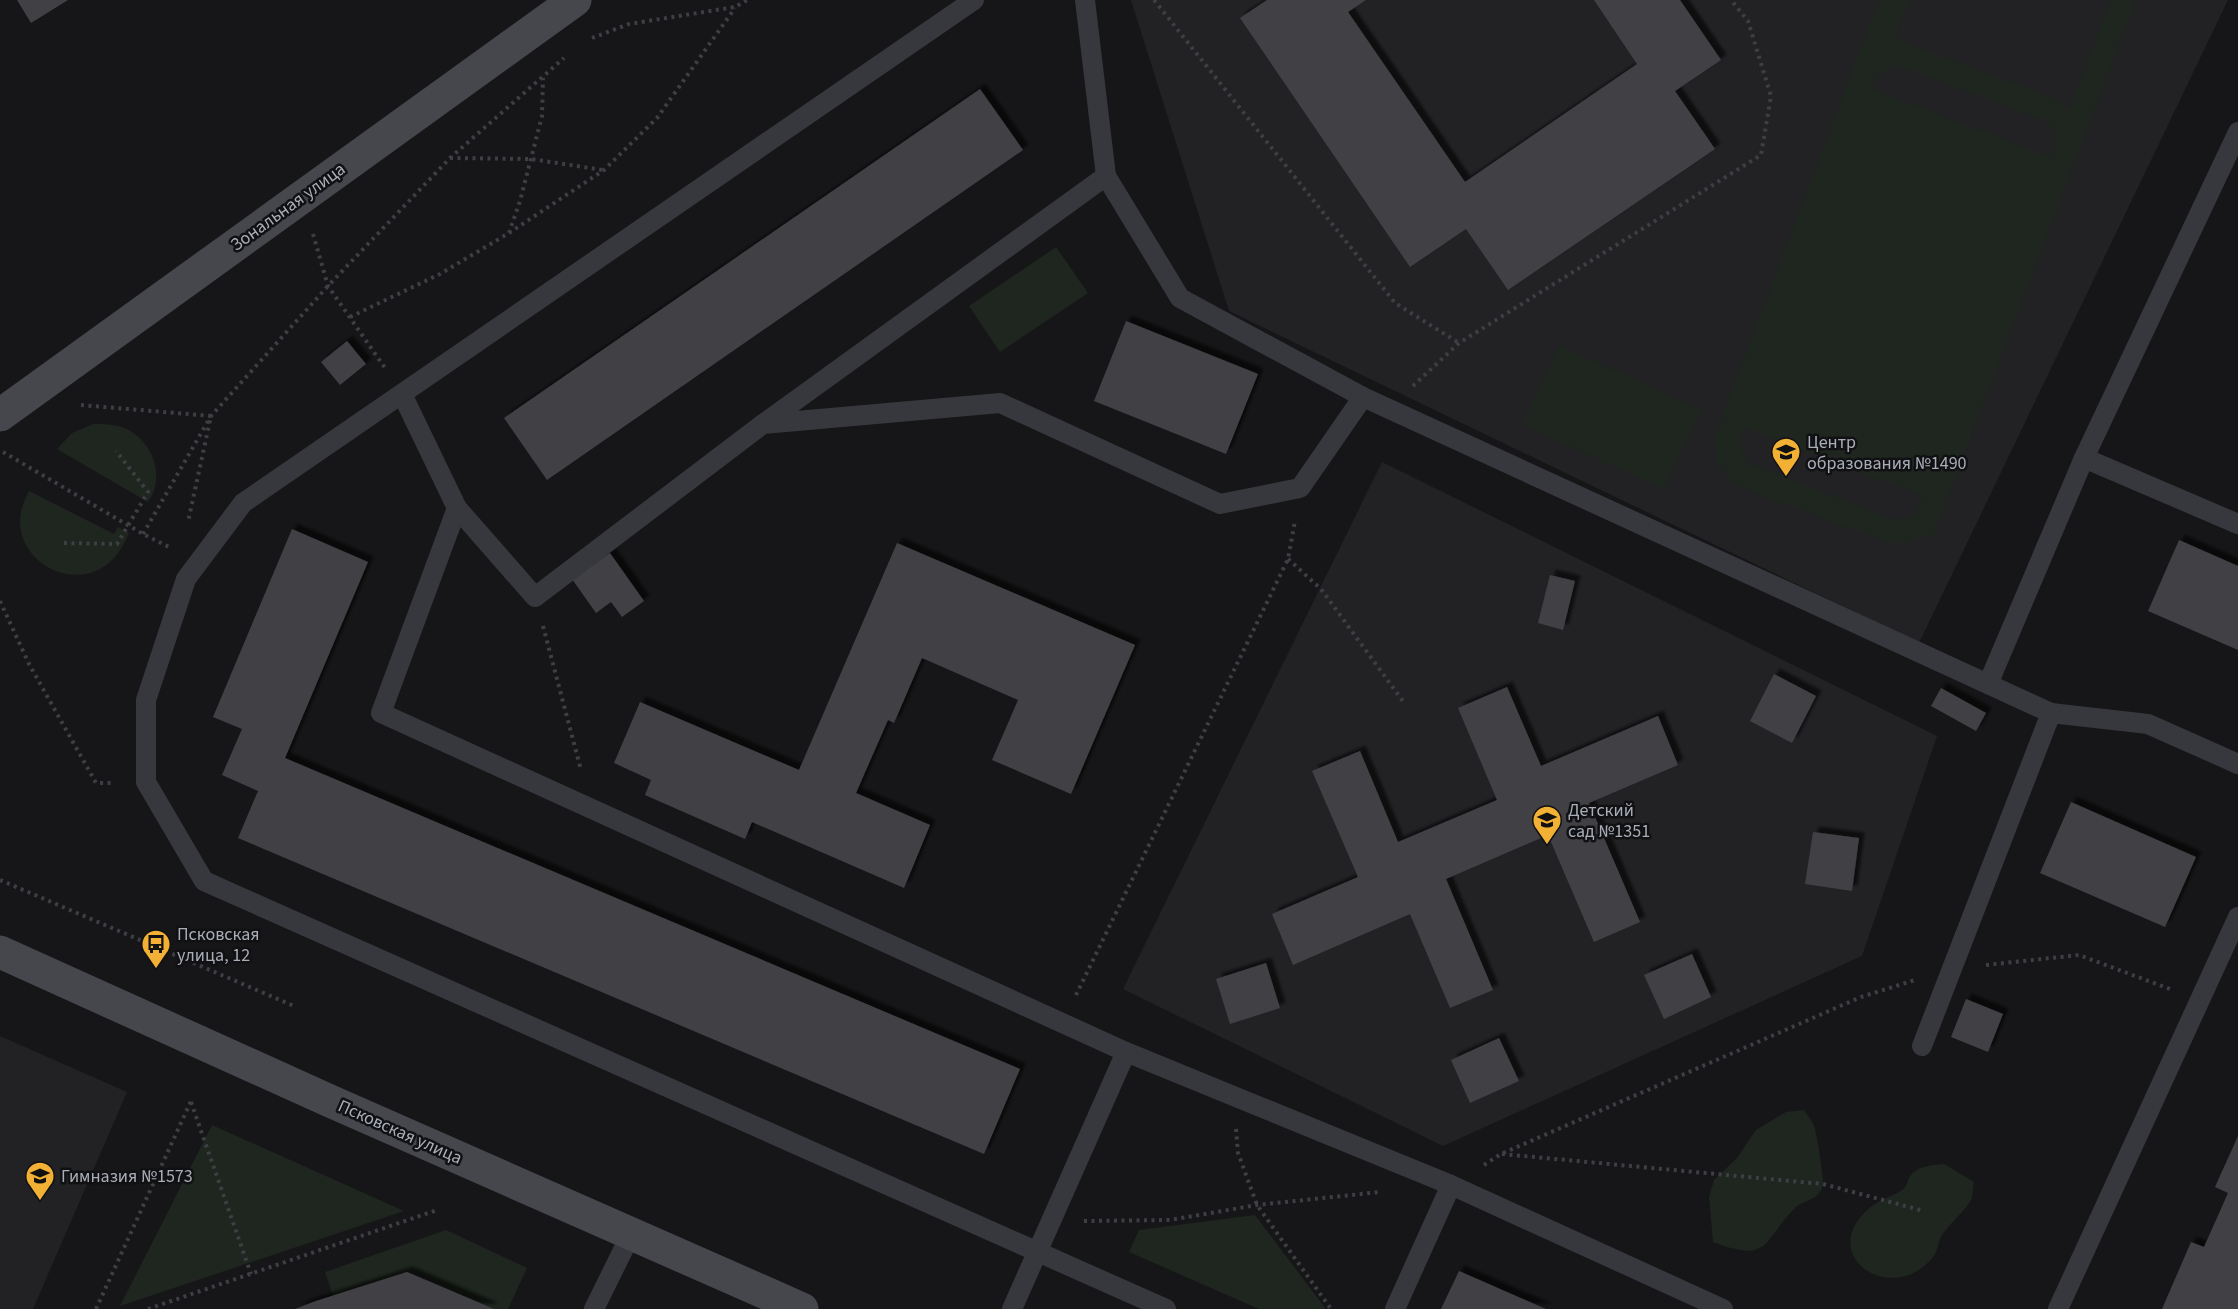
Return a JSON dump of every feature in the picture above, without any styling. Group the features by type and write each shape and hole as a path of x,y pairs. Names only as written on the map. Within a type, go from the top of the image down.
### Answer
{"street":[{"name":"Зональная улица","path":"0,415 575,0"},
{"name":"Псковская улица","path":"0,952 802,1309"}],"lane":[{"path":"974,0 243,503 186,579 146,700 146,782 204,880 1166,1309"},
{"path":"1085,0 1106,176 1180,298 1364,398 2051,713 2148,724 2238,764"},
{"path":"1988,684 2084,458 2238,134"},
{"path":"402,394 457,508 535,597 763,424 1106,176"},
{"path":"763,424 1000,403 1220,504 1300,488 1364,398"},
{"path":"2084,458 2238,524"},
{"path":"457,508 381,713 1126,1052 1451,1185 1723,1309"},
{"path":"1922,1046 2051,713"},
{"path":"2058,1309 2238,917"},
{"path":"1012,1309 1126,1052"},
{"path":"1395,1309 1451,1185"},
{"path":"594,1309 631,1234"}],"path":[{"path":"585,40 629,24 735,7 747,0"},
{"path":"1154,0 1395,303 1459,343"},
{"path":"1389,409 1459,343 1761,155 1771,96 1748,21 1731,0"},
{"path":"350,317 440,274 509,233 604,170 657,118 735,7"},
{"path":"143,534 211,416 328,286 450,158 568,55"},
{"path":"509,233 542,116 543,77"},
{"path":"450,158 531,159 604,170"},
{"path":"310,224 328,286 402,394"},
{"path":"71,404 211,416"},
{"path":"186,531 211,416"},
{"path":"0,450 172,549"},
{"path":"64,543 117,544 148,492 116,451"},
{"path":"1063,1023 1288,558 1300,488"},
{"path":"1288,558 1321,589 1405,704"},
{"path":"535,597 591,810"},
{"path":"0,601 29,664 96,783 146,782"},
{"path":"0,880 294,1006"},
{"path":"1451,1185 1501,1154 1861,997 1952,968 2079,955 2201,1001"},
{"path":"1233,1096 1238,1153 1257,1205 1332,1309"},
{"path":"96,1309 191,1101 250,1274"},
{"path":"1501,1154 1823,1184 1924,1211"},
{"path":"1051,1221 1170,1220 1257,1205 1381,1192"},
{"path":"148,1309 437,1210"}],"shaded area":[{"name":"Центр образования №1490","path":"1131,0 2228,0 1919,643 1229,311"},
{"path":"1879,0 1909,0 1894,41 1899,40 2057,99 2069,110 2111,0 2136,0 1934,534 1908,543 1889,543 1732,484 1716,461 1715,435","holes":["1898,66 2043,120 2052,127 2057,139 2051,157 1872,89 1882,74","1744,428 1923,496 1915,514 1904,519 1893,519 1748,463 1741,446"]},
{"path":"1056,247 1088,293 1000,352 969,306"},
{"path":"1559,345 1701,410 1664,490 1523,424"},
{"path":"93,424 125,428 143,442 154,460 156,471 156,482 148,502 57,449 72,433"},
{"name":"Детский сад №1351","path":"1382,462 1937,736 1862,956 1443,1146 1123,989"},
{"path":"29,491 114,534 118,527 129,533 122,547 112,560 99,570 84,574 69,574 54,570 30,552 23,538 21,514"},
{"name":"Гимназия №1573","path":"0,1036 127,1092 33,1309 0,1309"},
{"path":"1804,1110 1813,1124 1817,1137 1823,1182 1821,1190 1815,1197 1795,1208 1770,1239 1756,1250 1746,1251 1713,1242 1709,1197 1714,1180 1737,1158 1756,1130 1786,1112"},
{"path":"212,1125 404,1211 120,1306"},
{"path":"1944,1164 1974,1182 1971,1200 1942,1235 1933,1257 1916,1272 1897,1278 1879,1276 1864,1269 1854,1257 1850,1241 1856,1224 1872,1206 1902,1190 1910,1176 1917,1170"},
{"path":"1255,1215 1326,1309 1259,1309 1129,1252 1139,1230"},
{"path":"446,1230 527,1268 508,1309 494,1309 407,1272 333,1296 325,1272"}],"building":[{"path":"17,0 68,0 31,23"},
{"path":"1267,0 1366,0 1348,12 1465,182 1637,64 1594,0 1680,0 1721,60 1675,91 1715,149 1508,290 1466,229 1410,267 1240,18"},
{"path":"980,89 1023,150 547,480 504,418"},
{"path":"1126,321 1258,374 1226,454 1094,401"},
{"path":"347,341 366,364 340,385 321,362"},
{"path":"292,529 368,562 285,758 1020,1069 984,1154 238,838 258,791 222,775 242,729 213,717"},
{"path":"2179,540 2238,566 2238,650 2148,611"},
{"path":"897,543 1135,645 1071,794 992,760 1018,700 922,658 894,723 888,720 856,793 930,825 904,888 752,822 745,839 645,795 651,780 614,763 640,702 799,770"},
{"path":"610,553 644,601 622,617 611,602 596,613 572,579"},
{"path":"1550,575 1575,581 1563,630 1538,623"},
{"path":"1774,674 1816,696 1792,743 1750,721"},
{"path":"1507,687 1541,766 1658,716 1678,765 1589,803 1640,922 1594,942 1548,835 1446,879 1493,990 1450,1008 1410,914 1293,965 1272,914 1358,877 1312,771 1360,751 1398,842 1497,800 1458,708"},
{"path":"1941,688 1986,713 1976,731 1931,706"},
{"path":"2071,802 2196,857 2165,927 2040,873"},
{"path":"1813,832 1859,838 1852,891 1805,884"},
{"path":"1692,954 1711,997 1664,1019 1644,975"},
{"path":"1266,963 1280,1008 1230,1024 1216,979"},
{"path":"1966,999 2003,1014 1988,1052 1951,1037"},
{"path":"1499,1038 1519,1081 1470,1103 1451,1060"},
{"path":"2238,1136 2238,1309 2162,1309 2191,1242 2204,1247 2228,1193 2215,1187"},
{"path":"1459,1271 1546,1309 1441,1309"},
{"path":"407,1272 494,1309 295,1309 316,1301"}],"place":[{"name":"Центр образования №1490","path":"1786,478"},
{"name":"Детский сад №1351","path":"1547,846"},
{"name":"Псковская улица, 12","path":"156,970"},
{"name":"Гимназия №1573","path":"40,1202"}]}
